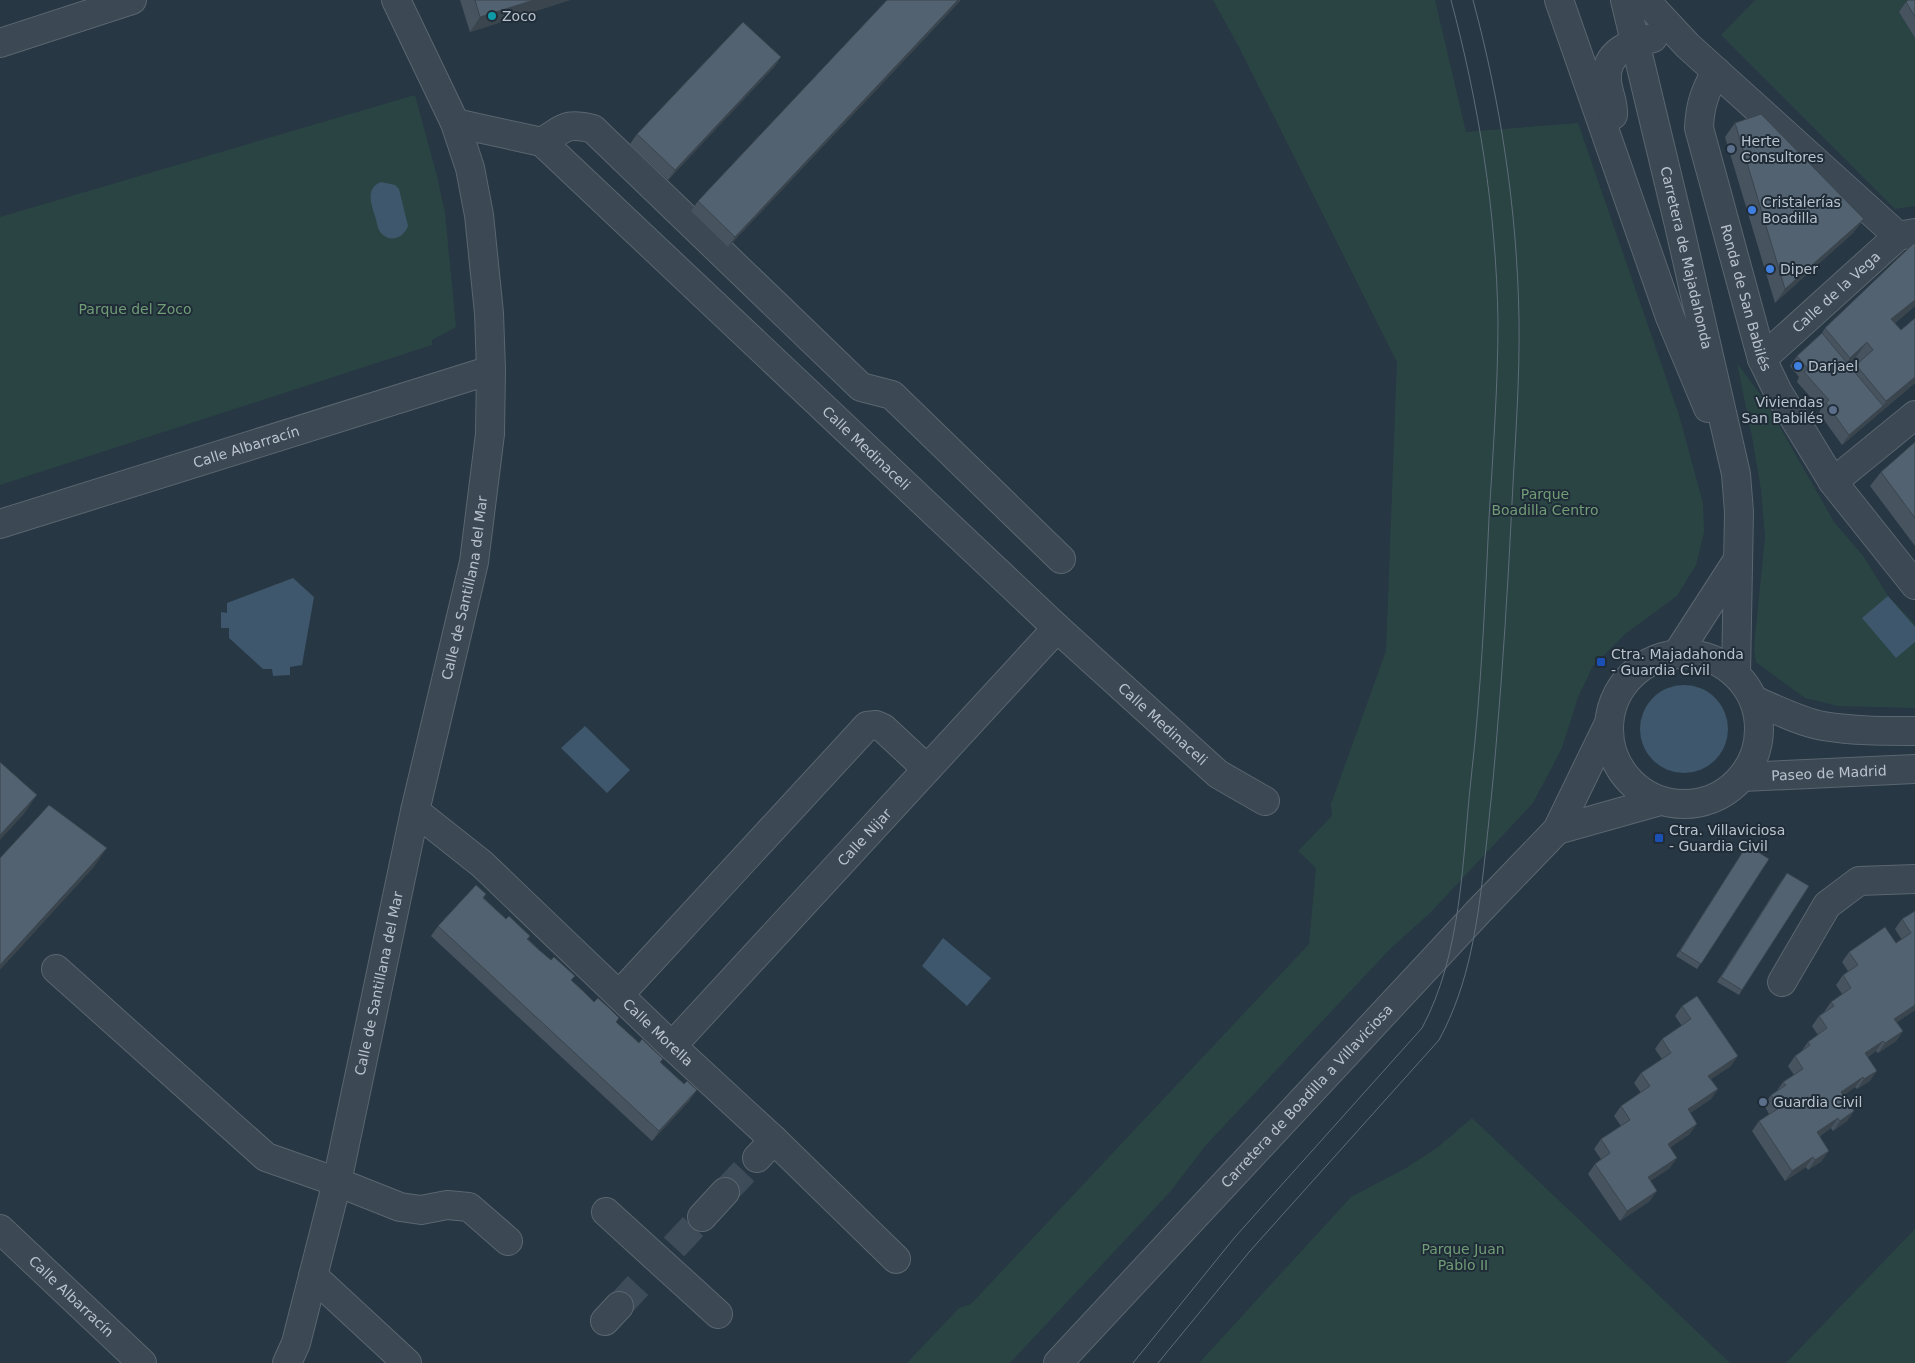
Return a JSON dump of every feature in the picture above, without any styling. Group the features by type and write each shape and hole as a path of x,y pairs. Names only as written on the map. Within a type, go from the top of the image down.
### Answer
{"street":[{"path":"0,43 132,0"},
{"name":"Calle de Santillana del Mar","path":"287,1363 296,1343 337,1182 416,812 474,562 490,434 491,370 488,296 479,215 470,168 455,122 396,0"},
{"name":"Carretera de Majadahonda","path":"1559,0 1670,317 1736,474"},
{"name":"Carretera de Majadahonda","path":"1625,0 1736,474 1739,512 1736,674"},
{"path":"1645,0 1688,46 1907,235"},
{"path":"1636,42 1676,33"},
{"name":"Carretera de Majadahonda","path":"1610,144 1614,107 1606,80 1609,61 1621,48 1636,42"},
{"name":"Ronda de San Babilés","path":"1716,71 1704,93 1699,128 1762,359 1778,392 1833,482 1915,585"},
{"path":"455,122 542,142 565,127 577,125 593,129 861,387 892,395 1061,559"},
{"name":"Calle Medinaceli","path":"542,142 1057,628 1218,774 1265,801"},
{"name":"Calle de la Vega","path":"1762,359 1907,235"},
{"name":"Calle Albarracín","path":"0,524 491,370"},
{"path":"1833,482 1915,415"},
{"path":"1677,654 1737,561"},
{"name":"Calle Nijar","path":"672,1046 1057,628"},
{"path":"1557,830 1660,802 1679,804 1704,803 1722,795 1743,777 1756,753 1760,726 1754,700 1746,686 1736,674 1719,662 1698,655 1677,654 1657,659 1642,667 1627,680 1616,698 1609,723 1612,750 1623,774 1643,793 1660,802"},
{"path":"1754,700 1821,726 1864,730 1915,731"},
{"name":"Carretera de Boadilla a Villaviciosa","path":"1058,1363 1480,910 1557,830 1609,723"},
{"path":"619,995 867,726 876,725 883,728 927,769"},
{"name":"Paseo de Madrid","path":"1743,777 1915,769"},
{"name":"Calle Morella","path":"416,812 482,864 672,1046 765,1149 896,1259"},
{"path":"1782,982 1827,904 1859,881 1915,879"},
{"path":"56,969 266,1157 400,1207 421,1210 447,1205 469,1207 508,1241"},
{"path":"702,1217 725,1192"},
{"path":"606,1212 718,1314"},
{"name":"Calle Albarracín","path":"0,1229 142,1363"},
{"path":"313,1276 407,1363"}],"green space":[{"name":"Parque Boadilla Centro","path":"1213,0 1435,0 1466,132 1578,123 1679,415 1703,503 1704,532 1696,565 1677,596 1625,634 1593,666 1578,697 1562,748 1533,803 1430,913 1390,949 1206,1145 1170,1192 1010,1363 907,1363 959,1308 971,1304 1309,944 1316,868 1298,851 1332,816 1331,804 1386,651 1397,362 1241,51"},
{"path":"1755,0 1911,0 1899,12 1915,38 1915,206 1895,209 1721,35"},
{"name":"Parque del Zoco","path":"415,95 445,213 456,327 432,340 432,345 0,485 0,217"},
{"path":"1737,363 1765,401 1834,522 1864,557 1888,596 1915,624 1915,708 1838,706 1805,698 1756,662 1754,648 1765,537 1761,490"},
{"name":"Parque Juan Pablo II","path":"1472,1118 1730,1363 1199,1363 1351,1197 1406,1168 1438,1147"},
{"path":"1915,1229 1915,1363 1786,1363"}],"water":[{"path":"381,182 395,185 399,189 408,226 400,236 393,239 380,232 371,203 372,189"},
{"path":"293,578 314,597 302,665 290,667 290,675 273,676 272,669 263,669 229,638 229,628 221,628 221,612 227,613 227,603"},
{"path":"1888,596 1915,627 1915,642 1896,658 1862,618"},
{"path":"1684,685 1701,689 1715,698 1724,712 1728,729 1724,746 1715,760 1701,769 1684,773 1667,769 1653,760 1644,746 1640,729 1644,712 1653,698 1667,689"},
{"path":"585,726 630,770 607,793 561,748"},
{"path":"943,938 991,978 967,1006 922,966"}],"building":[{"path":"475,0 534,0 480,17"},
{"path":"887,0 958,0 735,237 698,201"},
{"path":"1908,0 1915,0 1915,17 1906,2"},
{"path":"743,22 781,57 675,170 637,134"},
{"path":"1761,114 1864,219 1785,289 1735,123"},
{"path":"1914,243 1915,300 1891,319 1901,330 1915,318 1915,377 1886,401 1856,365 1873,350 1867,342 1850,358 1825,328"},
{"path":"1822,333 1883,406 1849,435 1826,403 1829,400 1804,372 1808,369 1797,356"},
{"path":"1915,442 1915,518 1881,472"},
{"path":"0,762 37,795 0,835"},
{"path":"49,805 107,848 0,965 0,858"},
{"path":"1747,845 1769,859 1701,964 1680,951"},
{"path":"1787,873 1809,886 1742,990 1721,977"},
{"path":"476,885 486,894 483,898 506,919 509,916 530,936 527,939 551,960 554,957 575,976 571,980 594,1002 598,998 619,1018 616,1022 639,1043 642,1039 663,1059 660,1062 684,1084 687,1081 697,1090 659,1131 438,926"},
{"path":"1915,911 1915,1005 1894,1019 1903,1031 1865,1053 1877,1071 1864,1079 1863,1077 1841,1092 1854,1111 1840,1121 1838,1118 1817,1132 1829,1151 1815,1160 1813,1157 1792,1171 1759,1121 1779,1108 1771,1095 1786,1085 1783,1082 1803,1069 1795,1056 1810,1045 1808,1042 1827,1028 1819,1016 1834,1006 1831,1002 1851,988 1843,975 1858,965 1849,952 1885,927 1896,943 1911,933 1902,919"},
{"path":"1697,996 1738,1056 1708,1076 1718,1089 1688,1109 1697,1124 1668,1144 1677,1158 1648,1177 1657,1191 1627,1211 1595,1164 1610,1153 1601,1139 1630,1120 1621,1106 1650,1086 1641,1073 1671,1053 1662,1039 1691,1019 1682,1006"}],"tunnel":[{"path":"725,1192 757,1158"},
{"path":"674,1247 702,1217"},
{"path":"619,1306 646,1277"}],"tram line":[{"path":"1133,1363 1235,1237 1422,1028 1435,999 1453,938 1462,874 1480,681 1495,419 1498,320 1494,239 1484,158 1470,79 1451,0"},
{"path":"1158,1363 1250,1251 1439,1040 1458,996 1471,951 1482,881 1499,716 1509,564 1519,341 1518,278 1506,158 1492,78 1473,0"}],"place":[{"name":"Zoco","path":"492,16"},
{"name":"Herte Consultores","path":"1731,149"},
{"name":"Cristalerías Boadilla","path":"1752,210"},
{"name":"Diper","path":"1770,269"},
{"name":"Darjael","path":"1798,366"},
{"name":"Viviendas San Babilés","path":"1833,410"},
{"name":"Ctra. Majadahonda - Guardia Civil","path":"1601,662"},
{"name":"Ctra. Villaviciosa - Guardia Civil","path":"1659,838"},
{"name":"Guardia Civil","path":"1763,1102"}]}
